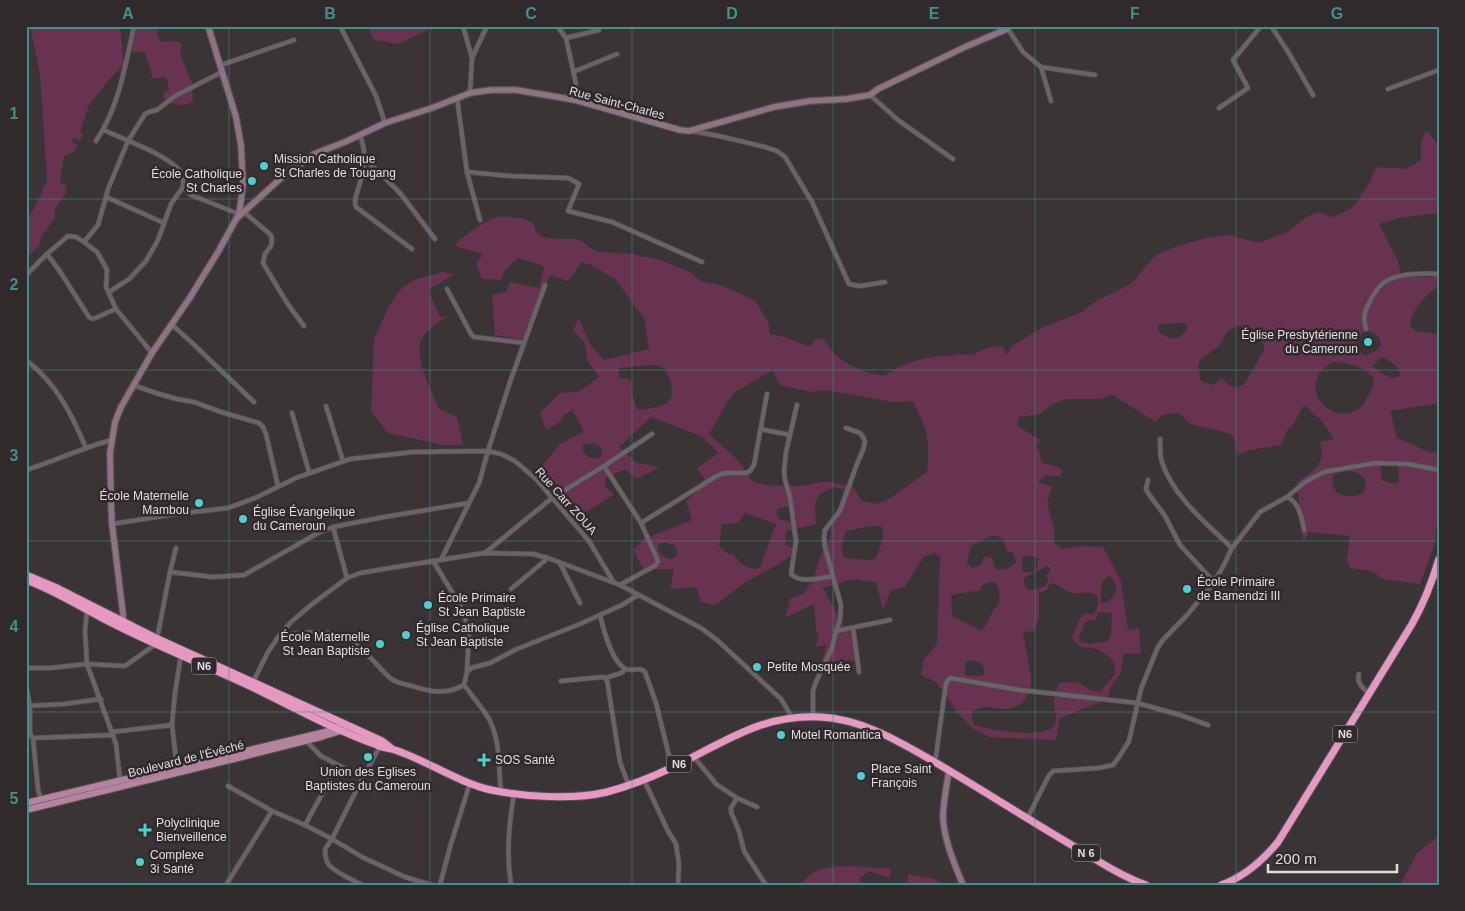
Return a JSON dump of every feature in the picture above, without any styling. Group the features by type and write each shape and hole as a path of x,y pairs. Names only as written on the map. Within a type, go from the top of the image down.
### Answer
{"highway":[{"name":"N6","path":"1221,885 1240,876 1260,862 1278,842 1422,606 1432,584 1439,559"},
{"name":"N6","path":"26,575 50,584 122,625 343,727 470,783 514,794 580,796 629,786 672,768 726,738 747,729 792,718"},
{"name":"N6","path":"26,580 89,607"},
{"name":"N6","path":"157,641 181,655 252,684"},
{"path":"792,718 813,717 858,724 898,741 949,770 1027,819"},
{"name":"N 6","path":"1027,819 1101,862 1146,885"}],"main road":[{"name":"Boulevard de l'Évêché","path":"26,810 148,777 306,741 343,727"},
{"name":"Boulevard de l'Évêché","path":"26,804 120,780 148,777 177,766 242,755 285,741 343,727"}],"street":[{"path":"96,142 104,130 116,103 134,26"},
{"path":"122,625 124,614 112,524 110,452 115,422 133,385 152,353 206,271 239,215 243,184 241,144 236,117 208,26"},
{"path":"340,26 376,96 385,123"},
{"path":"463,26 472,58 470,93"},
{"path":"472,58 487,26"},
{"path":"557,26 566,38 576,84 575,100"},
{"path":"1219,108 1248,88 1233,60 1261,26"},
{"path":"1271,26 1313,95"},
{"path":"1009,27 1023,52 1041,67 1095,76"},
{"name":"Rue Saint-Charles","path":"239,215 281,178 314,154 385,123 470,93 490,90 516,90 575,100 671,128 689,131 774,108 810,101 870,95 1009,27"},
{"path":"566,38 599,30"},
{"path":"221,65 294,40"},
{"path":"573,72 617,54"},
{"path":"1041,67 1051,101"},
{"path":"1388,89 1439,70"},
{"path":"84,242 98,225 108,189 128,141 145,114 157,110 175,96 222,72"},
{"path":"870,95 898,120 953,159"},
{"path":"457,98 467,172 480,220"},
{"path":"104,130 164,158 181,172 183,178 183,187 171,204 158,240 146,261 129,279 108,292"},
{"path":"689,131 765,147 777,151 785,157 812,202 849,284 860,286 885,282"},
{"path":"360,135 366,161 356,196 356,207 412,249"},
{"path":"366,161 400,193 435,239"},
{"path":"467,172 568,178 579,184 568,211 612,222 702,262"},
{"path":"183,187 191,195 239,215 271,235 271,246 265,254 263,263 287,303 304,326"},
{"path":"106,197 164,223"},
{"path":"26,275 68,236 76,236 97,252 107,270 106,287 116,309 152,353"},
{"path":"47,254 89,317 93,319 116,309"},
{"path":"1366,329 1364,310 1382,284 1398,277 1439,274"},
{"path":"441,560 479,483 544,286"},
{"path":"448,289 474,337 524,343"},
{"path":"171,324 254,402"},
{"path":"26,360 62,398 73,417 86,448"},
{"path":"133,385 156,394 177,400 194,402 259,423 266,434 278,486"},
{"path":"641,523 724,472 746,473 750,471 754,465 766,394"},
{"path":"797,405 784,471 790,496 796,541 791,574 796,578 802,579 833,576"},
{"path":"326,406 343,461"},
{"path":"292,413 309,472"},
{"path":"760,428 790,435"},
{"path":"813,717 816,682 832,648 840,620 840,605 825,547 825,530 840,511 865,442 860,433 846,428"},
{"path":"484,554 552,498 652,434"},
{"path":"1160,439 1161,456 1166,472 1182,497 1205,523 1232,548"},
{"path":"26,470 111,440"},
{"name":"Rue Carr ZOUA","path":"112,524 228,508 256,498 309,472 343,461 420,452 488,451 502,454 515,461 536,479 589,541 613,582"},
{"path":"1027,819 1048,777 1053,771 1099,768 1113,765 1129,741 1137,703 1147,671 1157,649 1214,582 1232,548 1260,512 1287,497 1305,482 1324,472 1375,463 1408,464 1439,470"},
{"path":"604,466 641,523 657,558 657,564 620,585"},
{"path":"1148,480 1146,489 1165,516 1180,545 1214,582"},
{"path":"1287,497 1292,499 1296,506 1302,518 1304,530"},
{"path":"170,572 213,577 244,575 318,533 333,527 469,502"},
{"path":"333,527 347,578"},
{"path":"26,668 50,668 87,664 125,666 157,641 176,548"},
{"path":"252,684 268,652 291,622 347,578 360,573 484,554 533,554 620,585 701,628 717,640 781,699 792,718"},
{"path":"511,590 548,558"},
{"path":"433,561 460,605 469,632 467,672 464,685"},
{"path":"560,563 580,603"},
{"path":"467,672 471,668 490,663 517,649 600,615 638,595"},
{"path":"89,607 85,631 87,664 116,744 120,780"},
{"path":"600,615 610,648 616,659 626,669 638,669 645,672 656,703 672,768"},
{"path":"836,631 890,620"},
{"path":"853,628 858,672"},
{"path":"279,636 305,633 332,634 345,638 356,645 388,676 400,683 435,692 448,691 464,685"},
{"path":"177,766 172,725 181,655"},
{"path":"561,681 605,678 621,673 626,669"},
{"path":"1360,674 1358,676 1359,683 1370,694"},
{"path":"605,678 607,680 620,762 629,786"},
{"path":"935,763 946,683 950,678 1020,690 1137,703 1208,725"},
{"path":"464,685 484,710 490,721 499,757 501,791"},
{"path":"26,686 30,736 41,800"},
{"path":"28,706 100,699"},
{"path":"30,736 112,734 172,725"},
{"path":"306,741 320,756 363,776"},
{"path":"362,885 329,865 325,849 332,840 381,744"},
{"path":"694,757 716,784 737,798 757,807"},
{"path":"305,825 338,765"},
{"path":"949,770 943,819 946,836 963,885"},
{"path":"644,780 676,844 679,864 678,885"},
{"path":"440,885 470,783"},
{"path":"228,786 272,811 305,825 364,858 406,877 431,885"},
{"path":"511,885 507,858 514,794"},
{"path":"737,798 731,808 731,812 739,831 744,851 766,885"},
{"path":"226,885 272,811"}],"shaded area":[{"path":"30,26 120,26 124,64 89,105 80,132 83,134 80,140 73,138 72,142 78,146 74,152 64,156 60,183 67,185 65,195 54,210 56,216 41,237 39,246 26,258 26,219 35,207 47,180 40,74"},
{"path":"134,26 157,26 158,37 162,42 175,41 182,44 180,53 192,83 193,102 178,105 164,99 163,94 169,89 167,80 164,77 153,79 145,52 129,52"},
{"path":"368,26 436,26 399,44 374,40"},
{"path":"1426,131 1439,144 1439,213 1404,217 1379,224 1398,261 1401,277 1439,277 1439,286 1421,302 1413,314 1411,324 1415,331 1439,334 1439,403 1390,411 1397,438 1429,452 1439,453 1439,507 1434,546 1420,584 1383,579 1372,571 1350,568 1347,559 1350,536 1309,532 1305,540 1303,540 1297,482 1313,471 1320,462 1322,450 1320,442 1334,439 1321,420 1304,405 1293,425 1288,429 1281,445 1250,450 1238,455 1233,435 1193,425 1178,413 1162,415 1156,422 1111,394 1101,399 1066,399 1051,405 1040,414 1019,417 1018,426 1041,442 1036,445 1042,462 1062,470 1060,477 1047,475 1038,482 1052,487 1047,503 1054,528 1054,543 1063,549 1081,546 1103,547 1121,581 1128,630 1139,628 1141,653 1124,653 1120,674 1111,686 1106,700 1060,718 1056,740 989,737 972,728 957,712 936,682 921,675 924,659 937,644 940,557 935,553 923,557 905,587 891,590 883,609 876,582 853,579 823,588 844,627 852,635 855,660 822,662 826,645 815,647 819,637 816,630 814,604 786,617 790,599 803,594 813,580 821,555 830,541 831,527 845,489 833,487 820,494 815,503 816,524 786,531 785,544 798,551 747,581 715,605 701,602 697,587 670,589 674,569 644,569 633,550 644,539 692,520 686,501 707,483 697,468 719,453 701,436 651,417 619,447 637,463 659,467 636,478 625,469 605,478 606,487 614,494 587,512 567,503 559,485 545,478 540,468 560,444 584,431 572,410 564,415 560,422 546,430 540,413 560,393 578,392 599,377 587,360 585,343 573,330 579,319 591,346 604,360 649,349 644,318 615,279 582,262 568,281 550,275 527,341 495,335 492,295 506,292 510,282 539,288 544,266 518,258 505,270 501,280 482,279 476,264 483,254 455,246 469,233 489,220 498,217 510,217 530,221 534,225 536,232 542,237 576,239 599,252 634,254 660,260 688,271 701,281 723,286 755,300 769,324 770,334 811,346 815,339 823,340 835,354 848,364 866,372 885,376 908,363 926,358 953,356 955,354 972,355 987,348 1001,346 1006,355 1011,347 1041,328 1082,312 1096,301 1127,286 1134,281 1158,254 1175,247 1210,237 1229,235 1259,243 1288,232 1314,213 1320,212 1334,217 1353,207 1377,168 1406,169 1421,160 1421,141","holes":["1184,323 1187,325 1185,332 1175,338 1169,338 1160,332 1158,326 1160,324","1237,326 1251,328 1264,345 1264,350 1245,383 1239,387 1233,387 1222,378 1213,385 1201,381 1198,366 1200,360 1219,346 1227,332","1368,330 1379,337 1381,345 1377,350 1366,356 1353,347 1361,334","1382,357 1396,366 1400,376 1393,378 1372,366","1334,362 1361,368 1374,379 1372,389 1363,405 1349,413 1338,413 1328,409 1320,401 1316,391 1316,381 1322,371","651,365 661,367 667,373 670,380 672,389 670,400 657,407 637,409 632,395 631,381 620,378 619,368","772,370 780,385 811,392 824,390 893,402 912,401 922,419 927,435 927,472 889,499 876,504 862,501 853,487 831,482 820,482 803,486 765,485 752,481 738,460 709,434 734,393","589,443 598,445 602,451 602,456 595,459 583,452 583,445","1385,461 1398,463 1399,481 1395,484 1381,480 1381,465","1347,471 1357,473 1365,479 1364,492 1351,496 1339,494 1333,484 1332,478 1335,474","793,506 796,520 792,523 781,520 777,516 777,509","745,513 776,524 762,564 758,569 747,567 733,554 727,553 719,546 722,524 738,523","871,526 883,528 882,540 875,559 845,558 842,552 846,531","990,536 997,536 1003,540 1007,551 1013,553 1016,562 1012,566 1001,570 995,568 993,559 989,556 984,557 981,565 972,568 967,564 971,546","665,542 674,545 677,556 670,559 662,556 658,551 658,545","1029,555 1038,558 1037,568 1034,572 1022,572 1022,557","1047,566 1050,568 1050,572 1046,575 1048,581 1046,586 1034,590 1025,587 1024,578","1109,576 1117,587 1114,596 1105,603 1101,603 1102,583","994,582 998,588 1000,600 982,631 952,616 951,595 981,590 984,584","1051,583 1070,592 1094,593 1098,599 1098,607 1093,615 1085,613 1083,615 1072,637 1080,646 1098,650 1111,659 1115,663 1114,675 1098,692 1090,690 1080,683 1059,683 1054,700 1055,722 1049,730 1029,733 991,729 974,725 971,719 973,711 987,707 1012,708 1020,704 1027,697 1031,679 1023,632 1034,631 1039,617 1039,593 1047,590","1098,612 1112,613 1111,633 1108,641 1090,644 1079,641 1084,623 1090,620 1096,620","971,660 981,663 984,668 984,674 980,676 965,675 965,662"]},
{"path":"443,272 455,274 428,290 440,317 449,315 434,325 422,338 420,345 421,364 439,409 457,417 463,445 443,445 388,433 371,411 374,339 388,308 399,291 413,280"},
{"path":"1439,836 1439,885 1400,885 1417,853"},
{"path":"853,866 891,869 890,878 869,871 859,879 862,885 801,885 806,878 818,870 831,867"},
{"path":"908,874 934,879 944,885 907,885"}],"place":[{"name":"Mission Catholique St Charles de Tougang","path":"264,166"},
{"name":"École Catholique St Charles","path":"252,181"},
{"name":"Église Presbytérienne du Cameroun","path":"1368,342"},
{"name":"École Maternelle Mambou","path":"199,503"},
{"name":"Église Évangelique du Cameroun","path":"243,519"},
{"name":"École Primaire de Bamendzi III","path":"1187,589"},
{"name":"École Primaire St Jean Baptiste","path":"428,605"},
{"name":"Église Catholique St Jean Baptiste","path":"406,635"},
{"name":"École Maternelle St Jean Baptiste","path":"380,644"},
{"name":"Petite Mosquée","path":"757,667"},
{"name":"Motel Romantica","path":"781,735"},
{"name":"Union des Eglises Baptistes du Cameroun","path":"368,757"},
{"name":"SOS Santé","path":"484,760"},
{"name":"Place Saint François","path":"861,776"},
{"name":"Polyclinique Bienveillence","path":"145,830"},
{"name":"Complexe 3i Santé","path":"140,862"}]}
